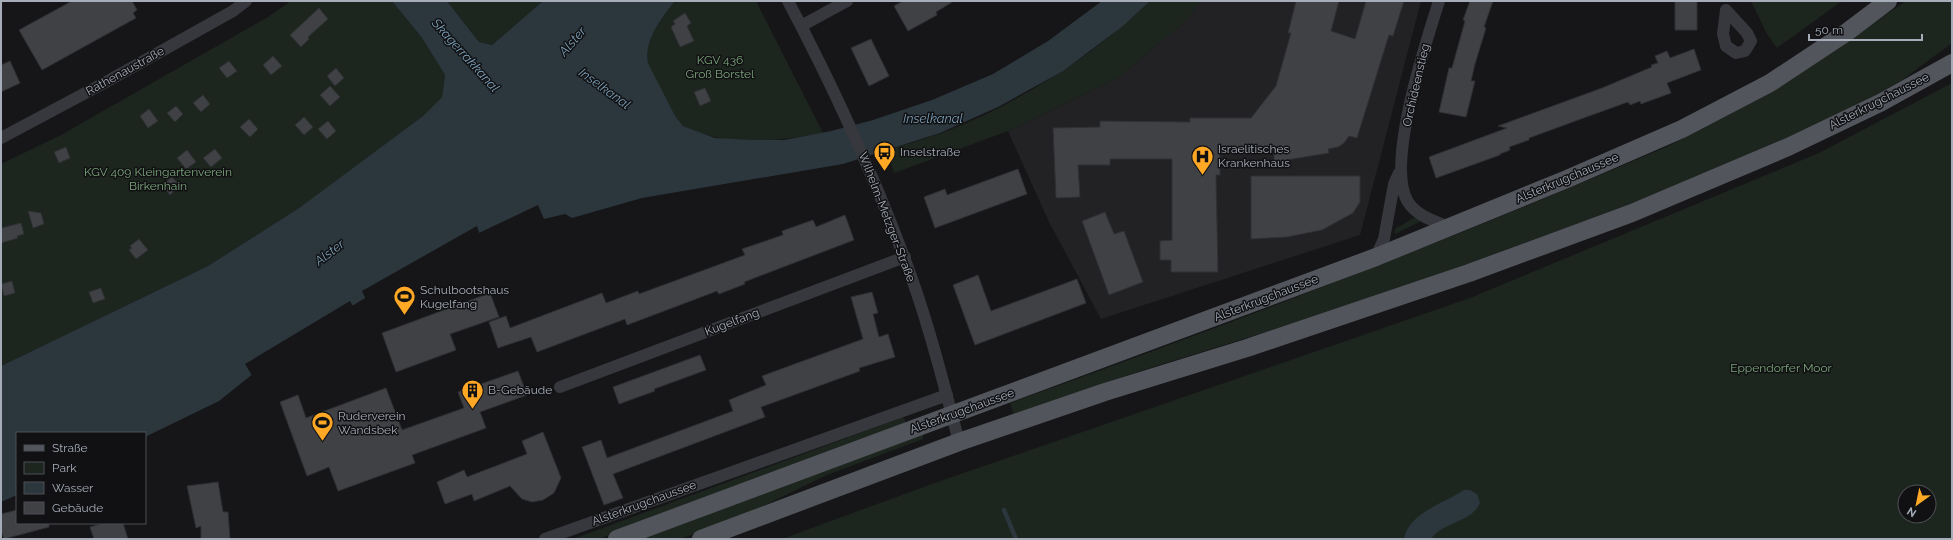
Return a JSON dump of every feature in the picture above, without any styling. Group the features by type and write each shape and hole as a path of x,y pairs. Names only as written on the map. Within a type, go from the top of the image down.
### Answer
{"main road":[{"name":"Alsterkrugchaussee","path":"617,539 1376,257 1573,176 1716,113 1770,83 1847,32 1888,1"},
{"name":"Alsterkrugchaussee","path":"701,539 959,442 1106,392 1247,348 1469,273 1632,213 1788,147 1880,103 1952,63"}],"street":[{"name":"Rathenaustraße","path":"1,138 106,82 233,11 246,1"},
{"name":"Wilhelm-Metzger-Straße","path":"788,1 869,168 904,258 947,395 959,442"},
{"path":"801,26 847,1"},
{"name":"Orchideenstieg","path":"1439,1 1420,64 1404,134 1400,170 1402,188 1412,208 1428,219 1449,227"},
{"name":"Orchideenstieg","path":"1376,257 1384,239 1394,184 1400,170"},
{"name":"Kugelfang","path":"560,387 904,258"},
{"name":"Alsterkrugchaussee","path":"545,539 947,395"}],"shaded area":[{"name":"Israelitisches Krankenhaus","path":"1202,1 1421,1 1360,235 1101,319 1049,222 1008,131 1118,78 1181,25"}],"green space":[{"name":"KGV 409 Kleingartenverein Birkenhain","path":"291,1 392,1 422,38 445,75 442,97 423,116 299,208 208,266 1,366 1,164 61,135 268,17"},
{"path":"447,1 543,1 492,45 479,42"},
{"name":"KGV 436 Groß Borstel","path":"675,1 756,1 823,133 776,140 745,141 714,137 682,125 677,120 663,96 648,63 647,54 651,38 659,22"},
{"path":"1150,1 1202,1 1181,25 1118,78 1008,131 894,173 887,150 933,136 968,123 1024,94 1078,60 1127,22"},
{"path":"1751,1 1842,1 1777,48 1767,34"},
{"path":"1906,1 1952,1 1952,43 1902,80 1865,101 1786,138 1641,200 1375,298 1140,371 1014,415 1010,403 1176,343 1422,248 1666,147 1704,128 1787,82"},
{"name":"Eppendorfer Moor","path":"1952,83 1952,539 782,539 929,485 1470,298 1819,153"},
{"path":"1415,217 1421,221 1395,234 1395,229"},
{"path":"903,417 908,426 599,539 573,539"},
{"path":"923,434 923,439 827,475 740,517 680,539 641,539"}],"water":[{"path":"392,1 447,1 479,42 492,45 543,1 675,1 659,22 651,38 647,54 648,63 675,116 683,126 715,138 784,140 831,131 873,120 932,100 993,74 1048,41 1102,1 1150,1 1123,26 1063,71 998,107 940,133 843,164 642,198 572,218 565,214 544,219 538,205 458,243 298,338 219,401 146,437 146,432 16,432 16,495 1,502 1,366 208,266 299,208 423,116 442,97 445,75 422,38"},
{"path":"1464,490 1470,490 1477,494 1480,503 1476,510 1470,515 1436,533 1431,539 1404,539 1412,522 1420,515"}],"pier":[{"path":"477,226 480,235 459,245 366,300 362,291"},
{"path":"350,301 354,308 299,340 253,377 245,364"}],"building":[{"path":"72,1 132,1 137,10 133,13 136,18 42,70 19,30"},
{"path":"903,1 954,1 936,12 937,15 908,31 894,6"},
{"path":"1296,1 1339,1 1331,31 1355,39 1366,1 1404,1 1393,36 1389,35 1357,138 1349,136 1344,143 1338,147 1328,149 1329,153 1274,162 1274,150 1220,150 1220,175 1216,175 1218,272 1171,272 1171,260 1160,260 1160,241 1172,240 1172,159 1110,159 1110,165 1078,165 1080,197 1056,198 1053,128 1100,127 1100,121 1190,122 1190,118 1251,118 1276,86 1291,33 1288,33"},
{"path":"1470,1 1493,1 1484,27 1486,28 1471,81 1475,81 1466,117 1439,112 1449,68 1452,68 1465,21 1463,20"},
{"path":"1675,1 1697,1 1697,30 1675,30"},
{"path":"319,8 328,19 308,37 309,39 301,47 290,35"},
{"path":"685,13 691,23 687,26 694,41 680,47 671,27 675,24 673,21"},
{"path":"871,39 889,76 869,86 851,48"},
{"path":"1694,49 1701,70 1667,83 1671,93 1641,104 1640,101 1630,105 1628,102 1589,116 1529,138 1529,140 1509,147 1510,150 1500,155 1436,178 1429,157 1507,128 1498,126 1602,88 1652,67 1651,65 1658,63 1655,56 1667,51 1670,58"},
{"path":"273,56 282,66 271,75 263,65"},
{"path":"10,61 20,83 1,92 1,65"},
{"path":"229,61 237,71 227,78 219,68"},
{"path":"336,68 344,78 335,86 327,76"},
{"path":"330,86 340,97 330,106 320,95"},
{"path":"705,88 711,101 700,106 694,92"},
{"path":"203,95 210,104 201,112 193,103"},
{"path":"176,106 183,114 175,122 167,113"},
{"path":"149,109 158,121 148,128 140,116"},
{"path":"304,117 313,127 304,135 295,125"},
{"path":"249,119 258,129 250,137 240,127"},
{"path":"328,121 336,131 327,139 318,129"},
{"path":"66,147 70,158 59,163 54,152"},
{"path":"215,149 222,158 211,167 203,158"},
{"path":"187,150 196,162 186,169 177,158"},
{"path":"1018,169 1027,194 935,228 924,197 945,189 947,195"},
{"path":"1251,176 1360,176 1360,202 1353,213 1322,230 1287,237 1251,239"},
{"path":"172,177 180,186 170,195 162,185"},
{"path":"28,211 41,213 44,224 33,228"},
{"path":"1105,212 1114,234 1124,231 1143,282 1109,295 1082,221"},
{"path":"845,215 854,240 744,282 745,284 719,294 717,291 627,325 625,319 537,352 531,337 498,348 489,322 506,316 510,328 602,293 606,303 638,291 639,294 745,255 742,249 783,235 782,231 813,220 816,227"},
{"path":"21,223 24,234 17,236 18,238 1,243 1,228"},
{"path":"139,239 148,250 136,259 129,250 132,248 130,246"},
{"path":"978,275 991,311 1077,279 1086,303 975,345 953,285"},
{"path":"12,281 15,293 4,296 1,284"},
{"path":"101,288 105,299 93,303 89,292"},
{"path":"872,292 878,313 873,314 879,337 888,334 895,357 859,368 860,371 761,407 765,417 613,474 623,498 604,505 582,447 601,440 607,458 733,411 729,400 766,385 762,376 863,339 851,297"},
{"path":"490,293 499,317 450,334 456,350 396,372 382,333"},
{"path":"700,355 706,370 654,389 655,391 619,404 613,387"},
{"path":"518,371 527,395 480,412 486,428 412,455 415,463 338,491 329,467 307,476 280,402 298,395 306,418 386,388 402,430 464,408 458,392"},
{"path":"543,432 561,478 554,493 543,500 532,502 522,499 510,486 474,501 472,494 445,504 437,482 464,470 467,477 527,454 522,441"},
{"path":"218,482 223,512 228,512 230,539 201,539 201,526 196,528 187,486"},
{"path":"16,510 16,524 49,524 49,527 4,539 1,530 1,514"},
{"path":"100,524 123,524 128,539 94,539 90,527"}],"waterway":[{"path":"1004,510 1016,539"}],"place":[{"name":"Inselstraße","path":"885,172"},
{"name":"Israelitisches Krankenhaus","path":"1202,176"},
{"name":"Schulbootshaus Kugelfang","path":"405,316"},
{"name":"B-Gebäude","path":"472,410"},
{"name":"Ruderverein Wandsbek","path":"322,442"}],"water label":[{"name":"Alster","path":"572,41"},
{"name":"Skagerrakkanal","path":"466,55"},
{"name":"Inselkanal","path":"605,88"},
{"name":"Inselkanal","path":"933,118"},
{"name":"Alster","path":"329,252"}]}
